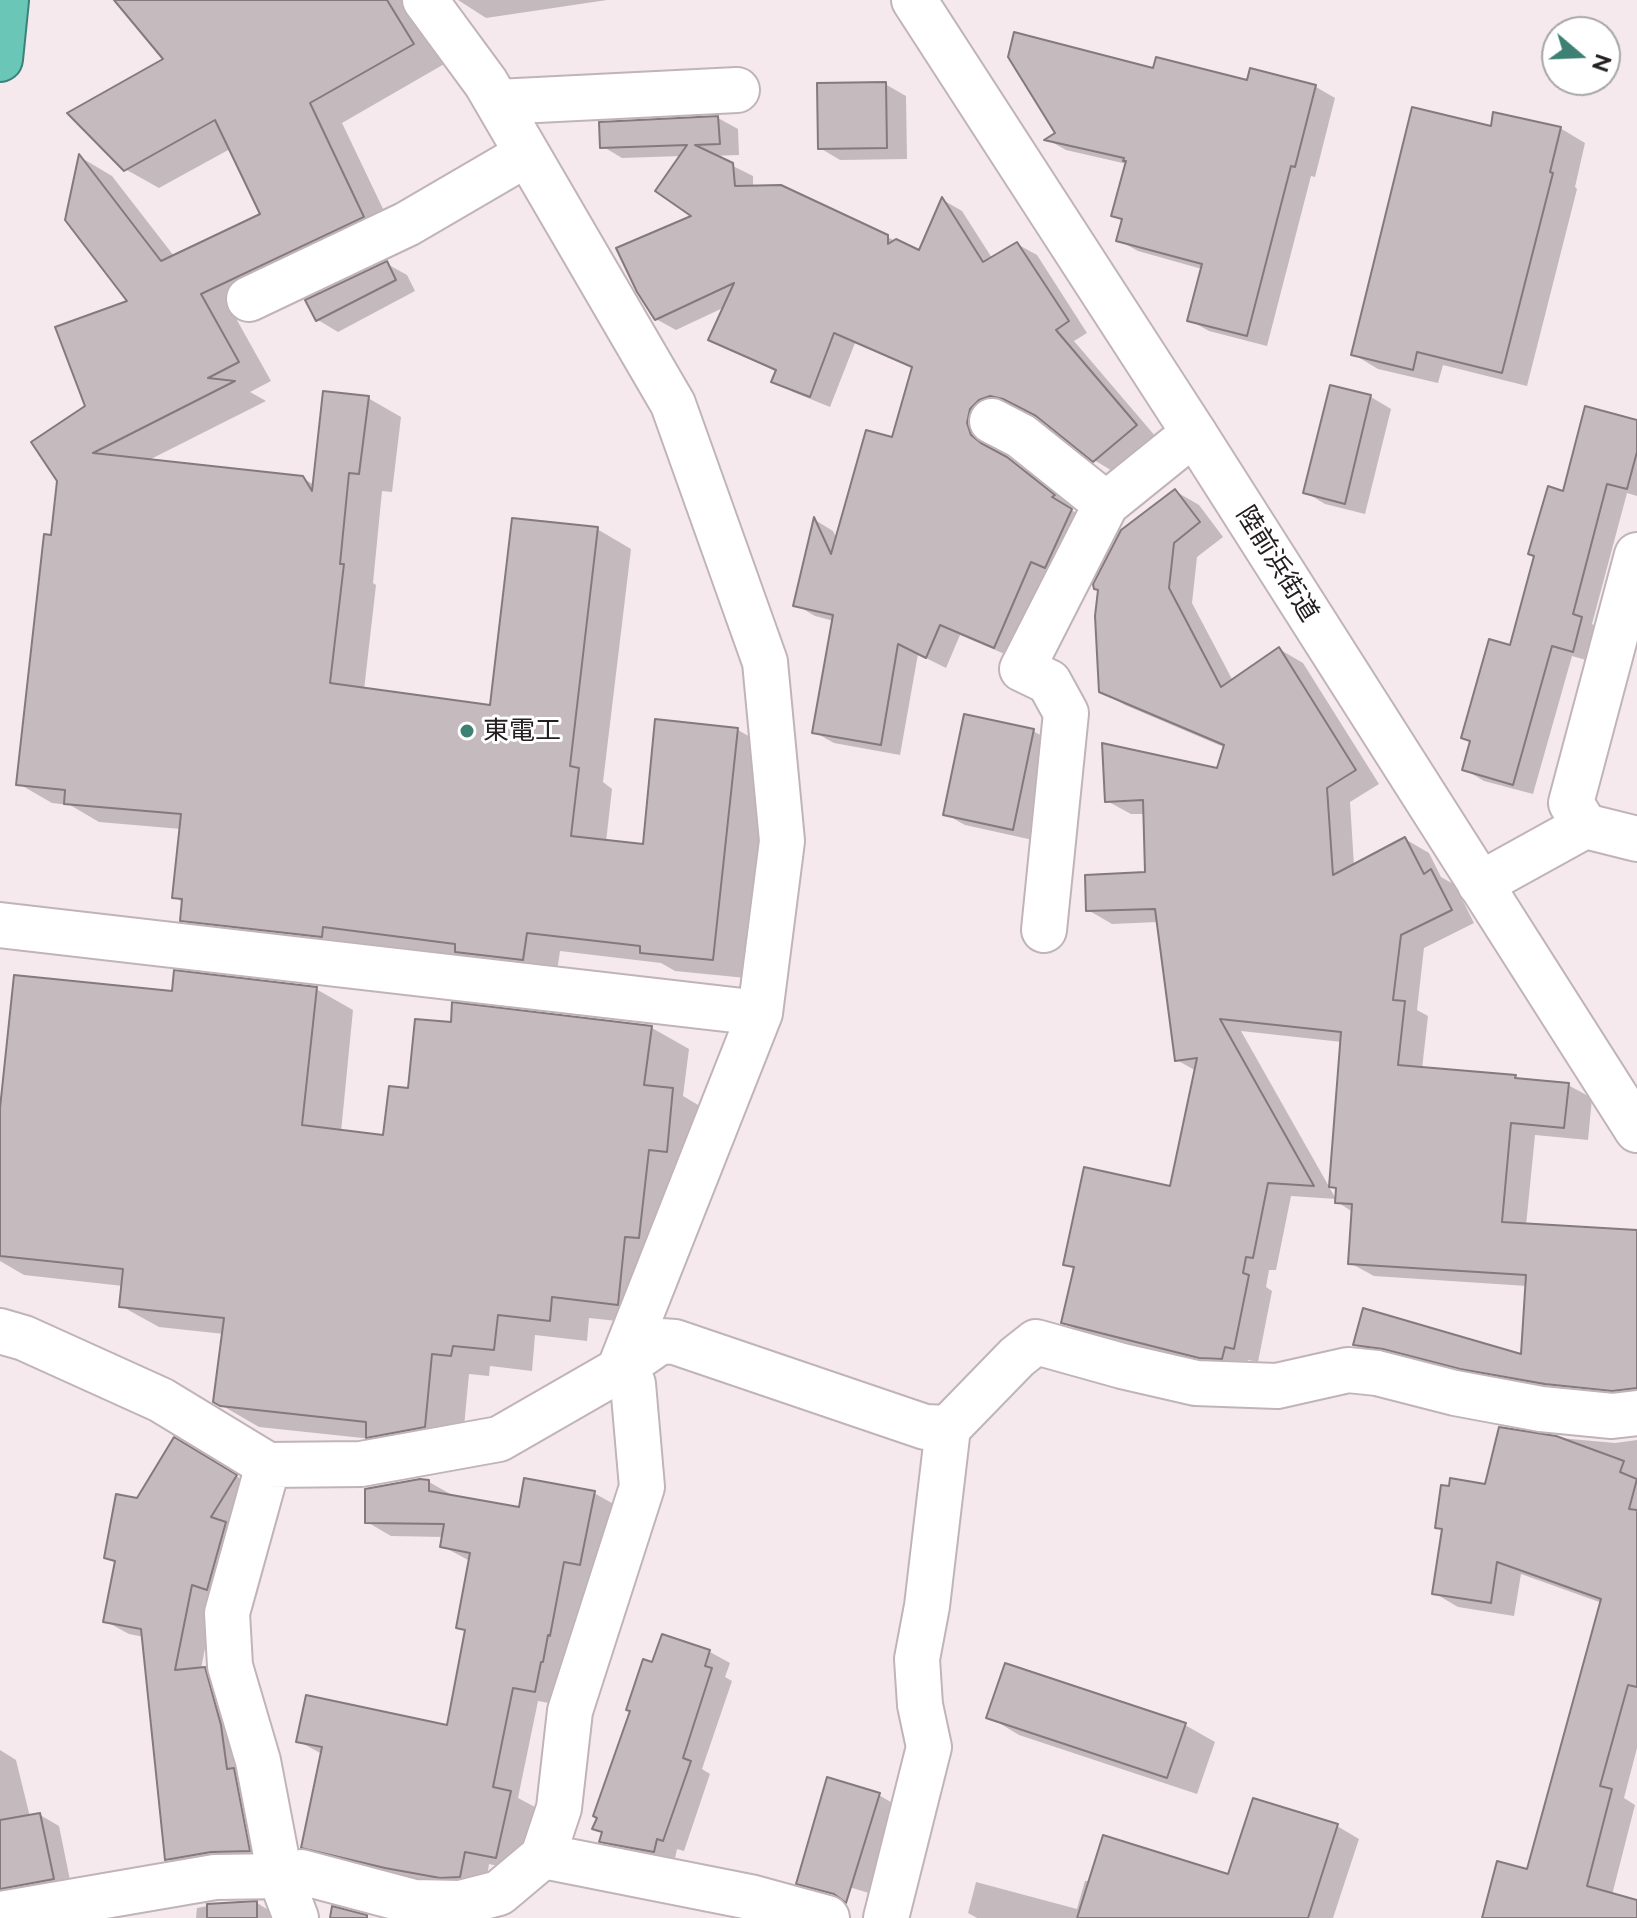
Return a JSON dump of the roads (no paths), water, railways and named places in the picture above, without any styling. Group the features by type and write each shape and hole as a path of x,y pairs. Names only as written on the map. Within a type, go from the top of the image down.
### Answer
{"highway":[{"path":"0,59 6,0"}],"street":[{"path":"425,0 497,102 673,404 765,662 782,841 760,1013 619,1370"},
{"name":"陸前浜街道","path":"914,0 1194,433 1637,1130"},
{"path":"497,102 737,90"},
{"path":"249,299 407,224 527,154"},
{"path":"992,421 1021,436 1106,504"},
{"path":"1044,930 1066,713 1049,682 1022,669 1106,504 1194,433"},
{"path":"1585,826 1571,803 1637,555"},
{"path":"1480,884 1585,826 1637,839"},
{"path":"0,925 760,1013"},
{"path":"0,1331 24,1338 161,1400 268,1465 361,1464 499,1439 619,1370 661,1341 675,1342 925,1427 948,1428"},
{"path":"886,1918 929,1747 920,1705 917,1659 927,1606 948,1428 1017,1357 1036,1342 1196,1383 1277,1386 1348,1370 1377,1373 1455,1393 1541,1409 1612,1416 1637,1413"},
{"path":"0,1914 215,1877 280,1876 301,1872 414,1902 460,1903 499,1893 543,1856 559,1808 570,1711 642,1487 633,1384 619,1370"},
{"path":"268,1465 227,1613 230,1666 258,1761 280,1876 296,1918"},
{"path":"543,1856 750,1897 827,1918"}],"place":[{"name":"東電工","path":"467,731"}]}
